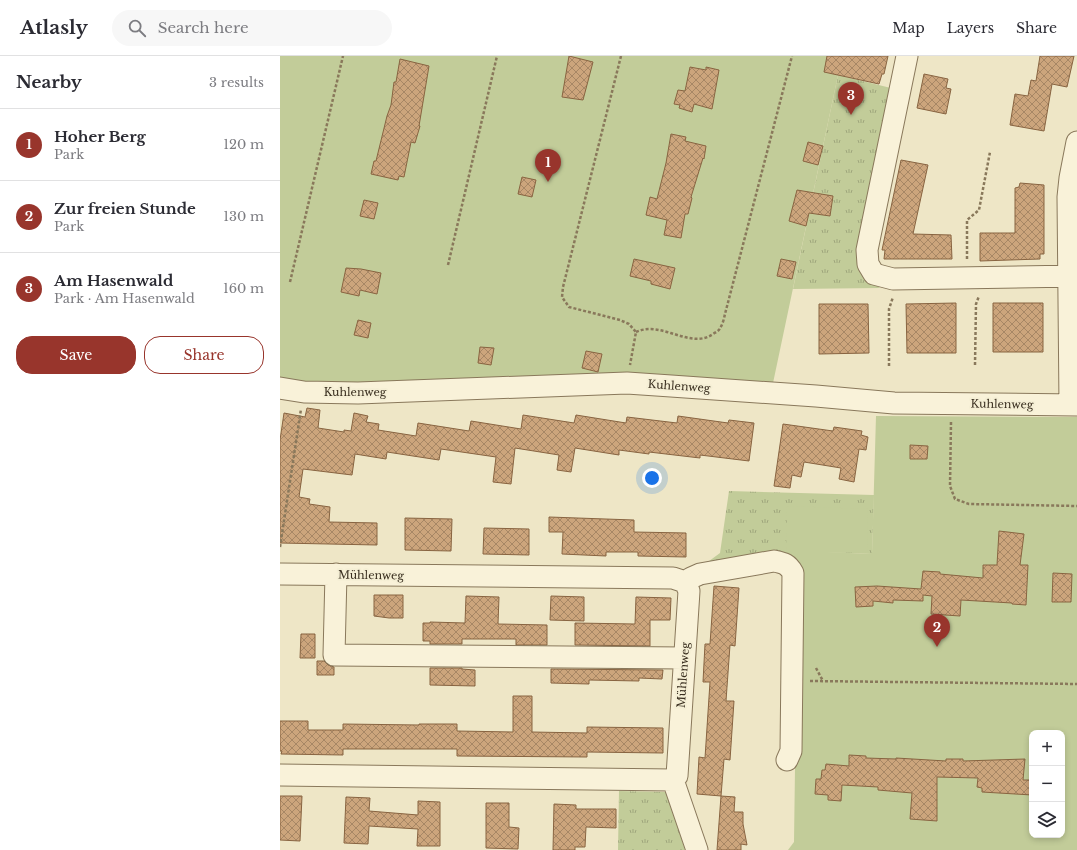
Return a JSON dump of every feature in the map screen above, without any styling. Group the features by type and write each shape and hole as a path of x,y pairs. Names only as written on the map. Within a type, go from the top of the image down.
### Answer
{"street":[{"path":"907,56 867,250 868,264 874,274 893,279 1073,276"},
{"path":"1074,405 1073,276 1068,197 1077,142"},
{"name":"Kuhlenweg","path":"280,388 304,392 358,393 627,384 678,386 894,403 1074,405"},
{"path":"684,582 700,574 774,561 783,563 790,567 793,573 791,751 787,760"},
{"name":"Mühlenweg","path":"280,574 673,578 684,582 689,591 677,776 674,780"},
{"path":"336,574 334,654 684,658"},
{"path":"280,775 674,780 697,850"}],"path":[{"path":"290,282 343,56"},
{"path":"448,266 497,56"},
{"path":"621,56 563,287 562,297 569,307 620,320 629,324 636,332"},
{"path":"636,332 654,329 692,339 707,338 720,329 792,56"},
{"path":"975,365 976,277 967,220 979,210 990,152"},
{"path":"889,366 888,309 901,279"},
{"path":"627,384 636,332"},
{"path":"280,547 304,392"},
{"path":"951,404 950,486 955,499 969,504 1077,506"},
{"path":"816,668 823,681"},
{"path":"808,681 1077,684"}],"green space":[{"path":"280,56 842,56 773,383 347,385 280,380"},
{"path":"838,75 895,89 866,277 880,288 793,289"},
{"path":"876,416 1077,417 1077,850 788,850 794,842 798,551 786,551 787,506 868,509 867,553 827,552 872,554"},
{"path":"729,491 874,495 872,554 799,551 798,561 789,556 701,567 720,553"},
{"path":"619,791 667,792 685,850 618,850"}],"building":[{"path":"569,56 593,62 583,100 562,97"},
{"path":"827,56 888,56 884,74 882,74 879,84 824,72"},
{"path":"1040,56 1074,56 1067,87 1052,84 1044,131 1010,125 1015,94 1028,96 1031,80 1036,81"},
{"path":"400,59 429,66 420,126 415,143 411,142 404,177 399,176 398,180 371,174 391,105 394,82 396,82"},
{"path":"690,67 706,70 706,67 719,70 712,109 694,104 692,112 679,108 680,105 674,104 678,90 685,91"},
{"path":"924,74 948,79 946,88 951,89 946,114 917,108"},
{"path":"671,134 686,137 685,141 706,146 704,159 703,158 691,197 688,214 685,214 681,238 664,235 667,220 646,215 650,197 657,199 666,163"},
{"path":"808,142 823,146 818,165 803,161"},
{"path":"901,160 928,165 913,234 951,235 952,259 884,259 885,250 882,250"},
{"path":"522,177 536,180 532,197 518,194"},
{"path":"1020,183 1044,185 1044,254 1040,254 1040,259 980,261 980,233 1015,233 1015,188 1019,187"},
{"path":"797,190 833,196 830,216 809,213 806,226 789,221"},
{"path":"364,200 378,203 374,219 360,216"},
{"path":"634,259 675,268 670,289 651,284 651,281 630,276"},
{"path":"781,259 796,262 792,279 777,276"},
{"path":"346,268 381,273 377,294 360,290 359,296 341,292"},
{"path":"956,303 956,353 907,353 906,304"},
{"path":"993,303 1043,303 1043,352 993,352"},
{"path":"819,304 868,304 869,353 819,354"},
{"path":"358,320 371,323 368,338 354,335"},
{"path":"480,347 494,348 491,365 478,363"},
{"path":"586,351 602,354 598,372 582,368"},
{"path":"307,408 320,410 318,428 344,432 344,430 351,431 354,413 368,416 366,422 379,424 378,430 416,436 418,423 469,431 471,421 521,429 523,415 574,423 576,415 626,423 627,417 677,423 678,416 728,423 729,420 754,423 749,461 700,455 700,458 619,450 619,455 575,448 571,472 557,470 559,455 515,448 511,484 493,482 496,457 441,449 439,460 387,452 386,459 355,454 352,475 303,469 299,497 310,499 309,504 330,507 329,522 377,523 377,545 280,543 280,440 284,413 305,417"},
{"path":"783,424 833,431 834,427 862,431 861,435 868,437 866,450 859,449 854,482 839,479 841,468 804,462 801,477 792,475 790,488 774,486"},
{"path":"910,445 928,446 927,459 910,459"},
{"path":"549,517 634,520 634,532 686,533 686,557 638,556 638,552 606,552 606,556 562,554 563,532 549,532"},
{"path":"405,518 452,519 451,551 405,550"},
{"path":"484,528 529,529 529,555 483,554"},
{"path":"999,531 1024,534 1020,565 1028,565 1026,605 961,600 960,616 931,614 932,596 923,595 923,601 893,600 893,603 873,601 873,606 856,607 855,587 877,586 921,589 923,571 983,578 983,565 997,565"},
{"path":"1053,573 1072,574 1071,602 1052,602"},
{"path":"714,586 739,588 735,646 730,645 726,701 734,701 730,760 724,759 721,796 697,794 699,757 705,758 710,682 703,682 705,644 710,644"},
{"path":"374,595 403,595 403,618 374,616"},
{"path":"466,596 499,597 498,624 547,625 547,645 516,645 516,639 462,639 462,644 430,644 430,641 423,641 423,623 465,623"},
{"path":"551,596 584,597 584,621 550,620"},
{"path":"636,597 671,598 670,620 650,620 650,646 575,645 575,623 635,624"},
{"path":"301,634 315,634 315,658 300,658"},
{"path":"317,661 324,661 328,665 334,667 334,675 317,675"},
{"path":"430,668 462,668 475,670 475,686 430,685"},
{"path":"551,669 663,670 662,679 639,678 639,681 589,680 589,684 551,683"},
{"path":"513,696 532,696 532,732 587,733 587,727 663,728 663,753 587,752 587,757 457,756 457,749 343,749 343,755 281,754 282,751 280,751 280,721 308,721 308,730 343,730 343,724 457,724 457,731 513,732"},
{"path":"849,755 866,756 866,758 946,761 946,759 963,759 963,761 1025,759 1023,780 1029,780 1029,795 982,792 982,788 977,787 978,778 937,777 937,821 910,819 912,793 878,790 878,787 842,785 841,801 828,800 828,795 815,794 816,779 821,779 822,770 825,770 826,764 849,766"},
{"path":"280,796 302,796 300,841 280,840"},
{"path":"721,796 735,797 734,812 743,812 743,824 747,845 741,844 741,850 717,850"},
{"path":"346,797 370,798 369,811 418,815 418,801 440,802 440,846 417,846 418,829 369,826 368,844 344,843"},
{"path":"486,803 509,803 509,827 519,828 518,849 486,848"},
{"path":"554,804 576,805 576,809 616,809 616,828 586,827 585,847 575,847 575,850 553,850"}],"place":[{"name":"Am Hasenwald","path":"851,115"},
{"name":"Hoher Berg","path":"548,182"},
{"name":"Zur freien Stunde","path":"937,647"}]}
